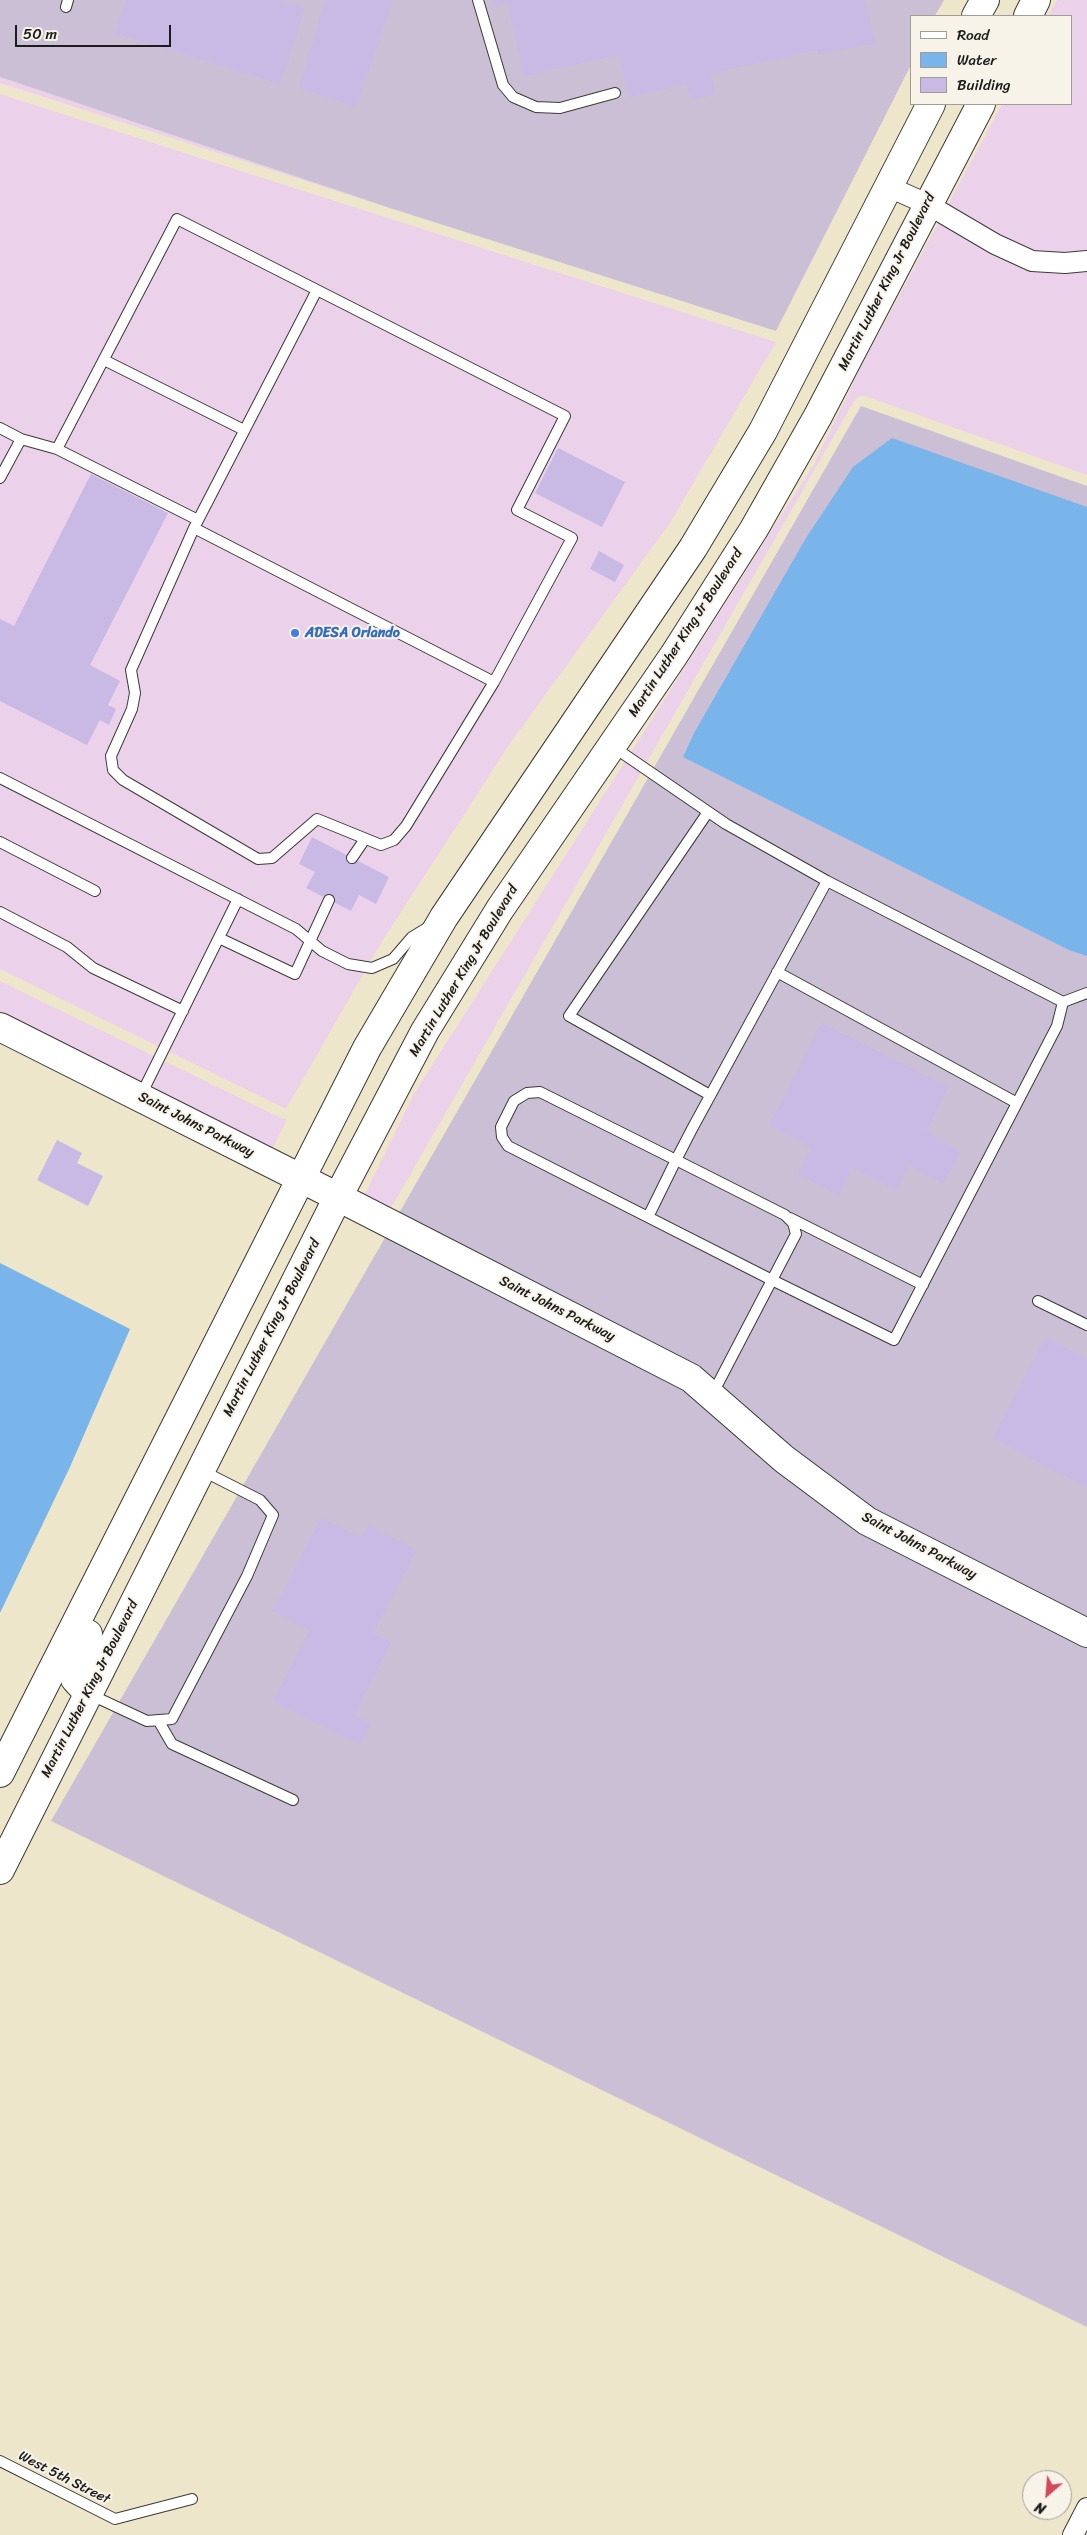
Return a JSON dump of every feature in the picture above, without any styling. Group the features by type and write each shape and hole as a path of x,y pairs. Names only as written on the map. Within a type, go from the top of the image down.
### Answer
{"main road":[{"path":"977,15 985,0"},
{"path":"1028,15 1036,0"},
{"path":"0,1773 367,1048 444,917 693,548 763,431 930,105"},
{"name":"Martin Luther King Jr Boulevard","path":"0,1870 338,1196 425,1031 500,909 674,655 754,529 818,416 927,204 980,105"},
{"path":"546,765 606,753"},
{"name":"Saint Johns Parkway","path":"0,1027 338,1196 690,1378 784,1459 867,1521 1087,1633"},
{"path":"88,1693 75,1679 75,1662 134,1542 134,1509"}],"street":[{"path":"889,187 927,204 995,244 1032,260 1065,263 1087,261"},
{"path":"1073,2535 1087,2508"}],"lane":[{"path":"478,0 503,85 513,97 536,107 560,108 615,93"},
{"path":"57,449 177,219 317,290 564,416 517,510 572,538 494,682 406,826 394,840 381,845 318,818 272,858 258,859 123,780 113,770 111,756 132,709 135,693 131,670 196,524 317,290"},
{"path":"104,360 244,430"},
{"path":"0,428 21,439 57,449 494,682"},
{"path":"0,478 21,439"},
{"path":"606,753 827,881 1063,1002 1087,993"},
{"path":"0,778 296,929 322,951 348,964 372,968 393,959 412,937 444,917"},
{"path":"708,812 569,1016 710,1095"},
{"path":"352,858 365,838"},
{"path":"0,842 95,891"},
{"path":"648,1217 710,1095 827,881"},
{"path":"140,1097 238,899"},
{"path":"219,938 295,974 329,900"},
{"path":"0,912 68,947 93,968 183,1011"},
{"path":"778,972 1017,1103"},
{"path":"922,1285 540,1092 526,1092 514,1101 501,1127 502,1137 508,1146 894,1340 1057,1026 1063,1002"},
{"path":"711,1396 796,1234 793,1224 785,1215"},
{"path":"1038,1301 1087,1326"},
{"path":"88,1693 147,1721 172,1719 246,1576 273,1516 260,1500 200,1469"},
{"path":"158,1720 172,1744 293,1800"},
{"name":"West 5th Street","path":"0,2461 115,2519 192,2499"}],"shaded area":[{"path":"0,0 944,0 936,15 910,15 910,67 776,331 393,209 0,77"},
{"path":"1057,0 1087,0 1087,475 865,396 859,396 854,401 390,1210 364,1196 414,1094 814,464 862,365 1001,105 1072,105 1072,15 1049,15"},
{"path":"0,77 393,209 0,83"},
{"name":"ADESA Orlando","path":"0,94 776,342 670,523 511,742 381,943 286,1109 0,969"},
{"path":"861,406 1087,486 1087,2327 51,1821"},
{"path":"0,981 281,1118 287,1119 272,1150 0,1014"}],"water":[{"path":"892,438 1087,507 1087,956 1069,950 683,757 694,733 806,538 853,467"},
{"path":"0,1263 130,1329 70,1467 0,1613"}],"building":[{"path":"126,0 281,0 305,8 280,84 115,33"},
{"path":"326,0 393,0 356,107 299,88"},
{"path":"493,0 865,0 875,43 818,55 817,50 710,74 715,94 691,100 687,84 629,97 619,55 524,76 508,3 494,6"},
{"path":"558,448 625,482 602,527 535,493"},
{"path":"91,474 168,513 90,665 120,681 108,705 116,709 109,725 100,720 87,745 0,701 0,619 14,626"},
{"path":"599,551 624,565 615,582 590,569"},
{"path":"312,837 389,877 376,904 359,895 351,911 306,888 315,872 299,864"},
{"path":"822,1023 948,1087 926,1132 960,1151 943,1183 909,1165 896,1190 853,1168 839,1195 798,1174 812,1148 769,1125"},
{"path":"57,1140 82,1153 77,1163 103,1176 88,1206 37,1180"},
{"path":"1046,1337 1087,1359 1087,1487 993,1438"},
{"path":"321,1518 361,1538 368,1525 416,1550 373,1633 391,1643 354,1715 371,1724 360,1745 273,1701 310,1630 273,1611"}],"place":[{"name":"ADESA Orlando","path":"295,633"}]}
